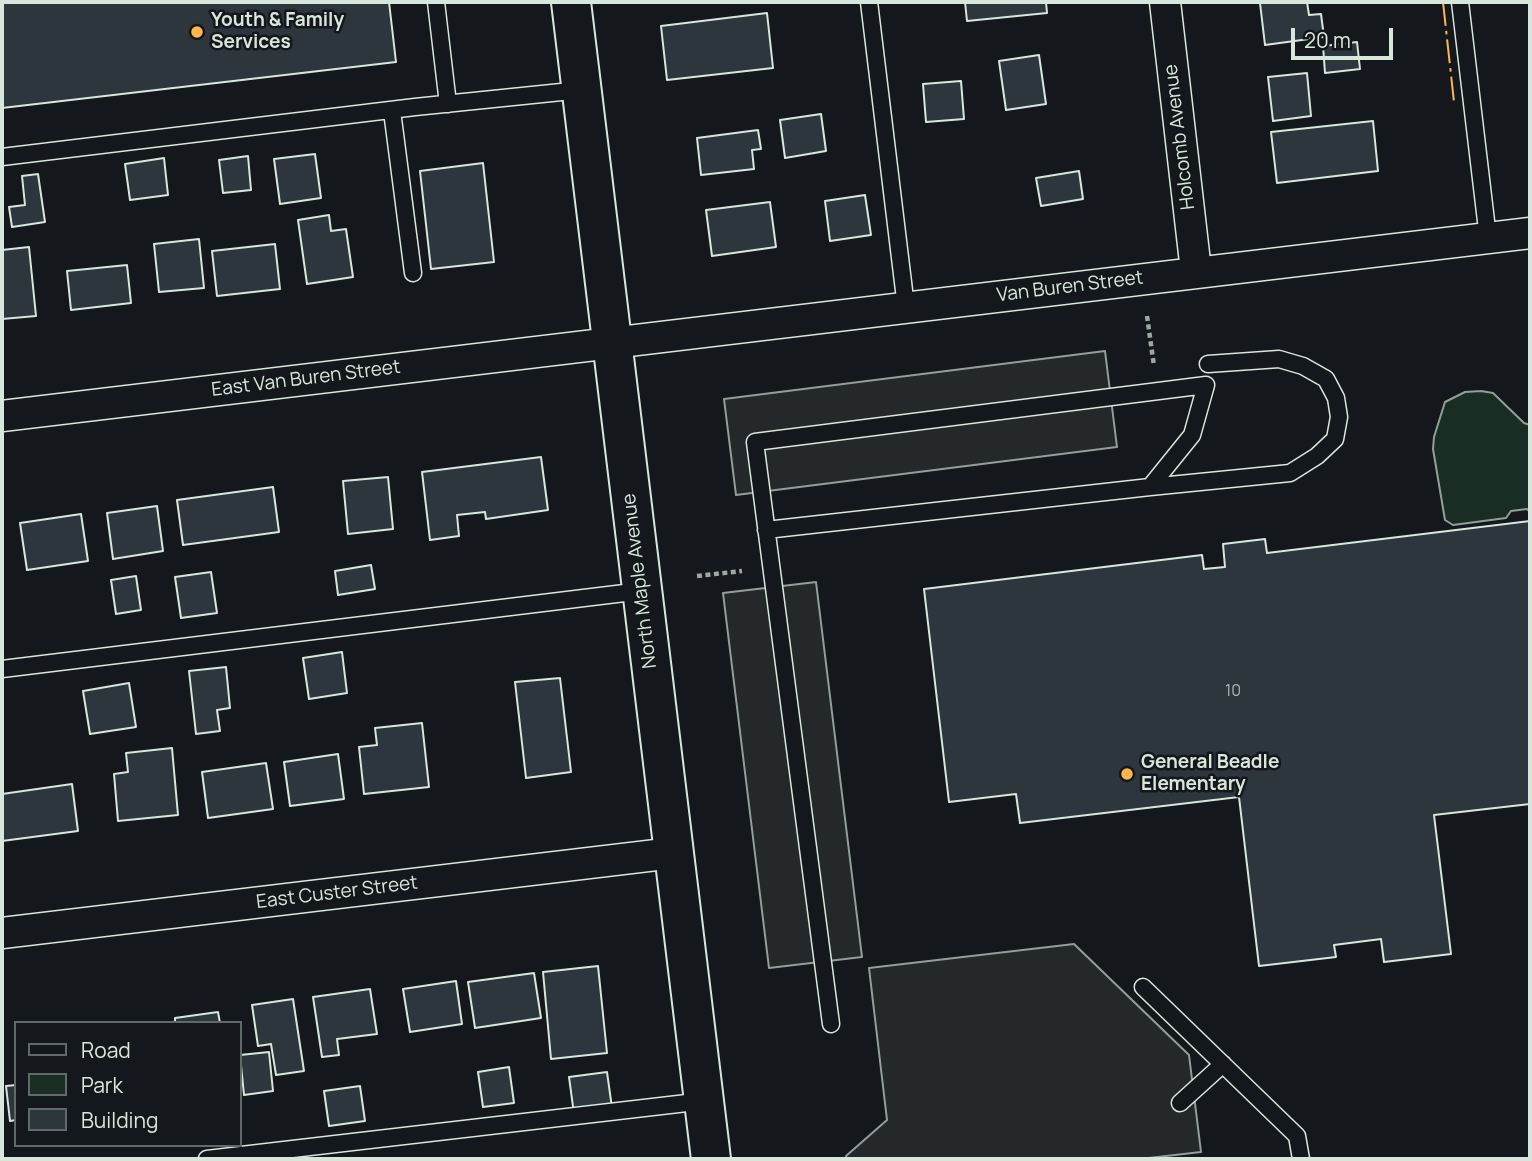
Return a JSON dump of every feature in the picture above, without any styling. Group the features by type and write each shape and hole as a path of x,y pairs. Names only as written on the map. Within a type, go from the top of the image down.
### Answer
{"street":[{"name":"North Maple Avenue","path":"571,2 711,1159"},
{"name":"Holcomb Avenue","path":"1164,2 1196,271"},
{"name":"Van Buren Street","path":"611,343 1530,233"},
{"name":"East Van Buren Street","path":"2,415 611,343"},
{"name":"East Custer Street","path":"2,933 673,853"}],"lane":[{"path":"436,2 448,104"},
{"path":"869,2 906,307"},
{"path":"1460,2 1488,238"},
{"path":"2,157 581,90"},
{"path":"392,111 413,273"},
{"path":"766,530 1290,473 1317,456 1335,439 1339,417 1336,398 1326,379 1303,366 1279,359 1208,364"},
{"path":"831,1024 755,442 1206,385 1192,435 1150,487"},
{"path":"2,669 641,591"},
{"path":"1143,987 1297,1136 1301,1159"},
{"path":"1180,1103 1223,1065"},
{"path":"207,1159 704,1101"}],"path":[{"path":"1147,316 1155,370"},
{"path":"697,576 742,571"}],"green space":[{"path":"1465,392 1493,393 1524,423 1530,425 1530,512 1527,509 1511,511 1506,518 1453,525 1445,520 1433,449 1434,437 1445,402"}],"shaded area":[{"path":"1105,351 1117,447 736,495 724,399"},
{"path":"816,582 862,957 769,968 723,593"},
{"path":"1074,944 1189,1055 1201,1152 1140,1159 847,1159 846,1156 887,1120 869,968"}],"building":[{"name":"Youth & Family Services","path":"2,2 389,2 396,62 2,108"},
{"path":"965,2 1046,2 1047,13 967,21"},
{"path":"1307,2 1309,15 1321,14 1324,37 1265,45 1260,3"},
{"path":"767,13 773,68 667,80 661,26"},
{"path":"1357,42 1360,69 1325,73 1323,46"},
{"path":"1039,55 1046,104 1006,110 999,61"},
{"path":"1307,73 1311,116 1273,121 1268,77"},
{"path":"961,81 964,119 926,122 923,84"},
{"path":"821,114 826,151 785,158 780,120"},
{"path":"1373,121 1378,171 1277,183 1271,132"},
{"path":"758,130 761,149 752,150 754,169 701,175 697,138"},
{"path":"315,154 321,198 280,204 274,159"},
{"path":"248,156 251,190 223,193 219,160"},
{"path":"164,158 168,195 130,200 125,164"},
{"path":"483,163 494,262 431,269 420,171"},
{"path":"1079,171 1083,199 1041,206 1036,178"},
{"path":"38,174 45,222 12,227 9,207 25,205 22,176"},
{"path":"865,195 871,235 830,241 825,201"},
{"path":"770,202 776,247 712,256 706,210"},
{"path":"329,215 331,231 346,229 353,277 307,284 298,220"},
{"path":"199,239 204,288 159,292 154,244"},
{"path":"275,244 280,289 217,296 212,251"},
{"path":"29,247 36,316 2,319 2,250"},
{"path":"127,265 131,303 71,310 67,271"},
{"path":"541,457 548,510 486,519 485,512 457,515 459,536 430,540 422,472"},
{"path":"388,477 393,529 348,534 343,481"},
{"path":"273,487 279,532 183,545 177,500"},
{"path":"157,506 163,551 113,559 107,513"},
{"path":"81,514 88,561 27,570 20,523"},
{"name":"General Beadle Elementary","path":"1530,521 1530,804 1434,815 1451,954 1384,962 1381,939 1334,945 1336,957 1259,966 1239,797 1020,823 1016,794 949,802 924,589 1202,555 1204,569 1225,567 1223,544 1265,539 1267,553"},
{"path":"371,565 375,589 338,595 335,571"},
{"path":"211,572 217,613 181,618 175,577"},
{"path":"136,576 141,610 116,614 111,580"},
{"path":"342,652 347,693 309,699 303,658"},
{"path":"226,667 230,708 217,710 220,731 196,734 189,671"},
{"path":"560,678 571,772 526,778 515,682"},
{"path":"129,683 136,727 90,734 83,691"},
{"path":"422,723 429,787 364,794 359,747 377,745 375,728"},
{"path":"172,748 178,815 118,821 114,774 128,772 126,753"},
{"path":"338,754 344,799 290,806 284,762"},
{"path":"266,763 273,809 208,818 202,772"},
{"path":"72,784 78,831 2,841 2,794"},
{"path":"598,966 607,1053 551,1059 543,972"},
{"path":"534,973 541,1018 475,1028 468,982"},
{"path":"456,981 462,1024 410,1032 403,989"},
{"path":"370,989 377,1034 337,1039 339,1055 322,1057 313,997"},
{"path":"293,999 304,1071 276,1075 271,1044 258,1046 252,1005"},
{"path":"218,1012 220,1021 175,1021 175,1018"},
{"path":"269,1052 273,1091 244,1095 242,1055"},
{"path":"509,1067 514,1103 483,1107 478,1072"},
{"path":"607,1072 612,1108 574,1114 569,1077"},
{"path":"14,1085 14,1120 10,1121 6,1086"},
{"path":"360,1086 365,1121 329,1126 324,1091"}],"power":[{"path":"1443,2 1454,102"}],"place":[{"name":"Youth & Family Services","path":"197,32"},
{"name":"General Beadle Elementary","path":"1127,774"}]}
